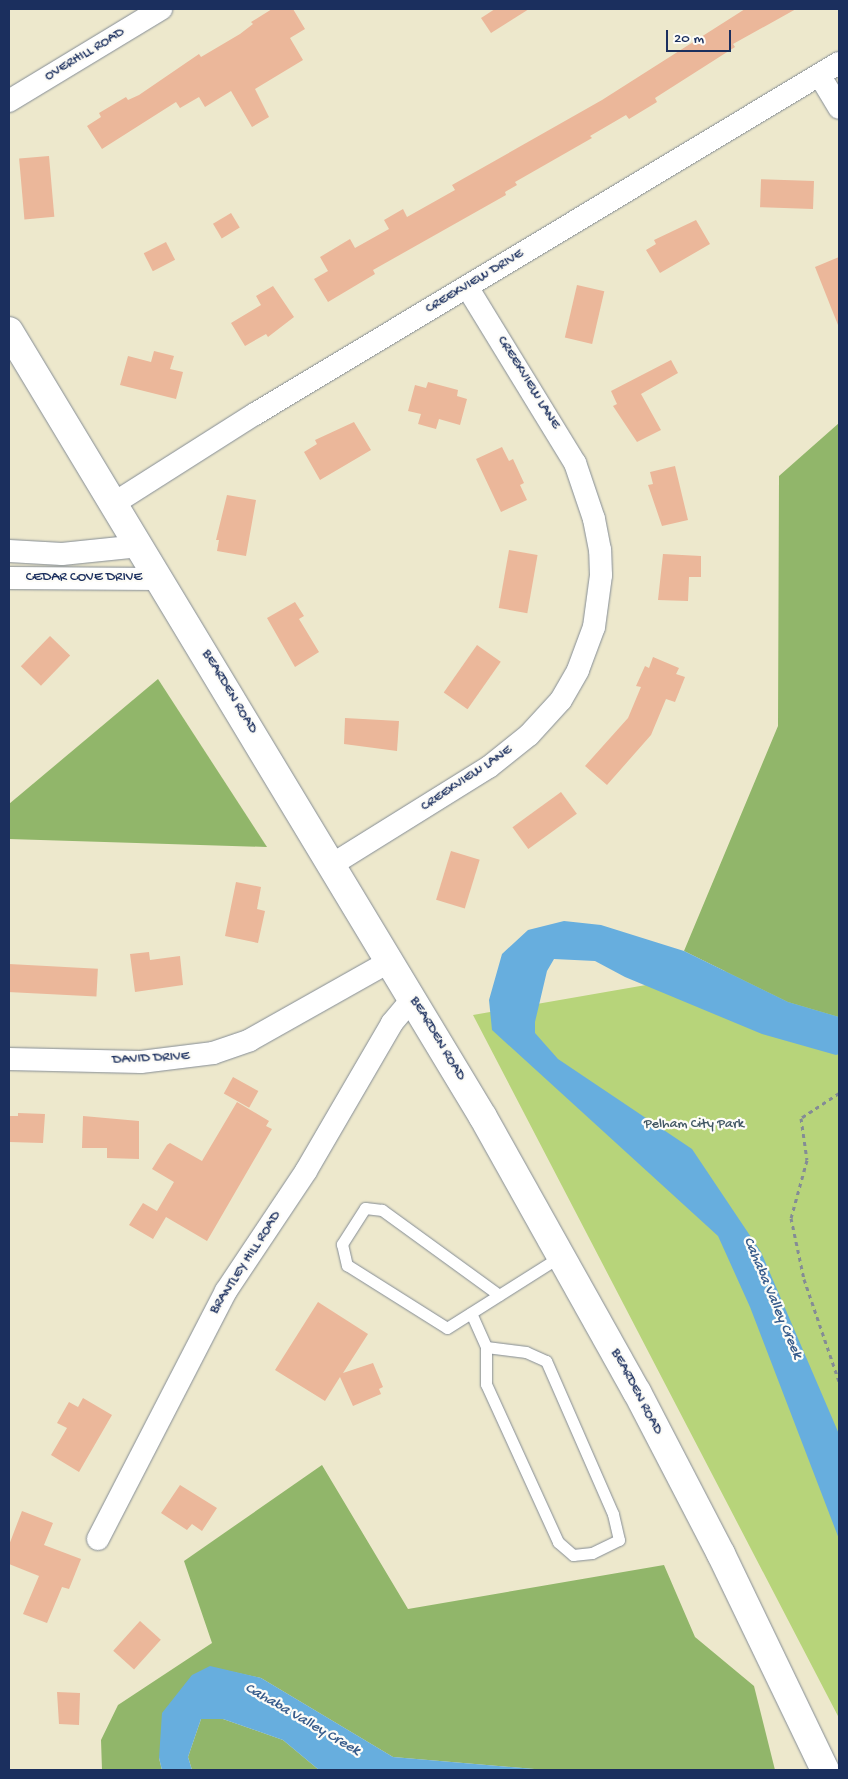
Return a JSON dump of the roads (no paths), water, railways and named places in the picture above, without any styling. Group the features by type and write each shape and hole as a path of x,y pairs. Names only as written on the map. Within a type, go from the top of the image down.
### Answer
{"street":[{"name":"OVERHILL ROAD","path":"9,101 160,9"},
{"name":"CREEKVIEW DRIVE","path":"113,504 467,287 839,63"},
{"path":"820,76 839,108"},
{"name":"CREEKVIEW LANE","path":"333,864 489,767 529,735 561,700 578,670 594,627 601,575 600,550 594,519 575,463 467,287"},
{"name":"BEARDEN ROAD","path":"9,331 413,998 560,1256 637,1392 716,1546 825,1770"},
{"name":"CEDAR COVE DRIVE","path":"9,551 62,554 140,546"},
{"name":"CEDAR COVE DRIVE","path":"9,578 160,579"},
{"name":"DAVID DRIVE","path":"9,1059 141,1062 214,1053 250,1040 390,961"},
{"name":"BRANTLEY HILL ROAD","path":"98,1539 226,1291 306,1171 392,1023 413,998"}],"lane":[{"path":"499,1295 382,1210 365,1208 342,1244 347,1265 447,1328 471,1313 560,1256"},
{"path":"471,1313 486,1347 486,1384 558,1542 573,1555 592,1553 619,1540 613,1514 546,1361 526,1352 486,1347"}],"water":[{"name":"Cahaba Valley Creek","path":"564,921 601,925 684,951 788,1002 839,1017 839,1054 836,1055 762,1034 625,977 595,961 554,959 547,971 535,1022 535,1033 558,1059 692,1149 761,1252 839,1434 839,1539 750,1307 718,1236 492,1030 489,1000 502,954 528,930"},
{"name":"Cahaba Valley Creek","path":"210,1666 261,1678 393,1757 546,1770 319,1770 283,1740 223,1719 201,1719 188,1757 192,1770 162,1770 159,1758 162,1713 192,1675"}],"park label":[{"name":"Pelham City Park","path":"694,1125"}]}
